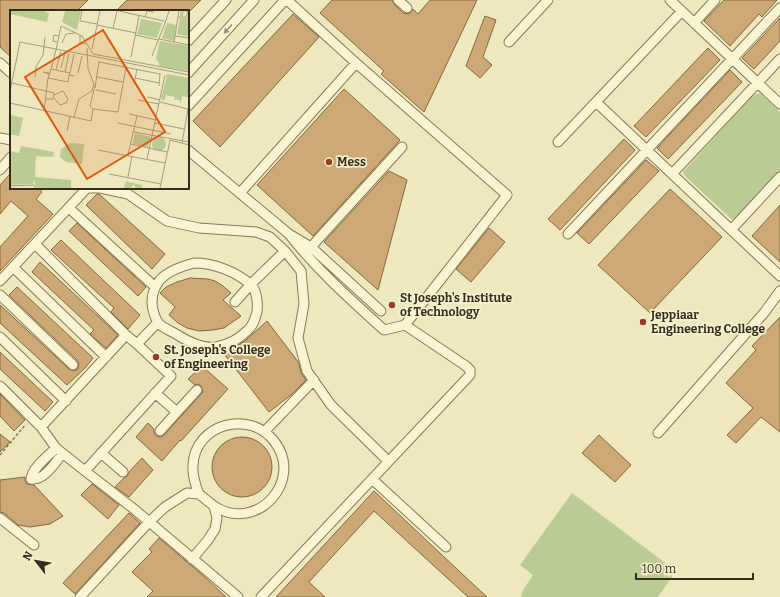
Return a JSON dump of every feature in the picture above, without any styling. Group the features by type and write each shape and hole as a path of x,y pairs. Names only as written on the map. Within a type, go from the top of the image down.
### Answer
{"lane":[{"path":"189,40 226,0"},
{"path":"189,71 254,0"},
{"path":"189,105 286,0 507,195 405,325 384,330 337,288 306,256 288,234 189,151"},
{"path":"398,0 407,8"},
{"path":"508,42 548,0"},
{"path":"670,0 780,104"},
{"path":"694,22 715,0"},
{"path":"568,234 780,8"},
{"path":"558,142 682,11"},
{"path":"672,174 780,59"},
{"path":"0,63 10,72"},
{"path":"240,193 356,63"},
{"path":"596,102 780,276"},
{"path":"0,138 10,140"},
{"path":"311,247 402,147"},
{"path":"0,170 10,157"},
{"path":"731,230 780,177"},
{"path":"0,281 86,189"},
{"path":"105,189 128,194 167,221 199,228 256,232 270,237 285,251 301,271 304,304 298,338 307,371 331,405 388,461"},
{"path":"69,208 154,286"},
{"path":"288,234 311,247 382,311"},
{"path":"35,244 126,335 171,376 85,471"},
{"path":"235,302 285,251"},
{"path":"194,263 206,263 231,272 251,284 255,292 258,305 256,318 251,327 240,338 227,344 215,347 186,341 158,322 152,307 154,286 165,275 179,267 194,263"},
{"path":"13,267 106,357"},
{"path":"658,433 764,313 780,291"},
{"path":"0,295 73,365"},
{"path":"137,344 158,322"},
{"path":"261,597 470,375 470,370 466,366 405,325"},
{"path":"38,425 66,401 126,335"},
{"path":"0,337 66,401"},
{"path":"265,432 314,380"},
{"path":"0,386 38,425 59,451 149,522 238,597"},
{"path":"160,431 197,390"},
{"path":"155,393 177,412"},
{"path":"235,423 250,425 265,432 275,442 282,454 284,469 281,483 275,496 264,506 251,513 237,515 223,512 200,494 193,479 193,464 197,448 206,436 220,427 235,423"},
{"path":"101,452 122,472"},
{"path":"372,479 446,547"},
{"path":"80,597 149,522 165,507 187,492 200,494"},
{"path":"192,559 215,529 217,518 214,506"},
{"path":"0,518 34,545"}],"path":[{"path":"0,456 29,421 38,425"}],"green space":[{"path":"759,93 780,112 780,173 734,220 685,176 683,172 752,96"},
{"path":"572,493 676,571 658,597 521,597 523,590 533,575 520,565"}],"building":[{"path":"0,0 88,0 78,10 10,10 10,56 0,47"},
{"path":"127,0 201,0 190,11 117,10"},
{"path":"332,0 392,0 403,13 409,14 413,9 418,14 430,0 477,0 424,112 381,74 384,71 320,13"},
{"path":"724,0 777,0 762,17 759,14 730,46 704,21"},
{"path":"293,14 319,37 220,147 193,121"},
{"path":"485,16 496,20 483,57 492,65 480,78 466,66"},
{"path":"780,18 780,41 754,69 742,58"},
{"path":"708,48 720,60 646,137 634,126"},
{"path":"730,70 742,82 668,159 657,148"},
{"name":"Mess","path":"344,89 400,140 313,236 257,185"},
{"path":"624,139 635,150 560,230 548,219"},
{"path":"646,160 659,171 589,244 577,233"},
{"path":"389,171 407,180 378,290 324,242"},
{"path":"10,174 10,189 39,189 42,192 36,199 53,214 0,271 0,247 28,216 11,201 0,214 0,185"},
{"path":"670,189 722,237 650,313 598,265"},
{"path":"97,194 99,194 165,254 152,269 86,205"},
{"path":"780,205 780,262 752,236"},
{"path":"77,223 146,287 138,296 69,231"},
{"path":"489,228 505,242 471,282 456,269"},
{"path":"61,240 140,315 128,329 111,312 114,308 51,250"},
{"path":"40,262 118,335 106,348 90,334 94,330 32,272"},
{"path":"190,278 208,279 223,286 231,293 223,300 241,316 224,328 213,330 199,331 187,328 178,323 169,315 175,307 160,293 166,287"},
{"path":"17,287 93,358 67,385 0,323 0,305 69,369 74,371 78,369 79,364 77,360 9,295"},
{"path":"780,317 780,432 761,417 736,443 727,435 753,408 726,383 756,350 752,346"},
{"path":"267,321 299,363 301,373 306,380 291,395 269,412 224,354 245,341"},
{"path":"0,352 53,402 45,411 0,369"},
{"path":"202,366 228,389 162,461 136,437 148,423 154,429 156,436 161,437 164,435 203,392 201,386 198,384 195,385 188,379"},
{"path":"0,394 25,420 14,431 0,416"},
{"path":"0,434 10,442 0,452"},
{"path":"599,435 631,465 615,482 582,453"},
{"path":"242,437 259,442 267,450 272,467 267,484 259,492 242,497 225,492 217,484 212,467 217,450 225,442"},
{"path":"142,458 153,470 129,497 115,487 127,476"},
{"path":"25,477 27,484 34,485 63,516 50,524 30,527 18,525 4,513 0,512 0,480"},
{"path":"92,484 119,505 108,519 81,495"},
{"path":"374,491 487,597 468,597 374,511 309,582 325,597 276,597"},
{"path":"129,513 140,523 75,594 63,583"},
{"path":"159,538 226,597 147,597 153,591 132,572 152,552 149,549"}],"place":[{"name":"Mess","path":"329,162"},
{"name":"St Joseph's Institute of Technology","path":"392,305"},
{"name":"Jeppiaar Engineering College","path":"643,322"},
{"name":"St. Joseph's College of Engineering","path":"156,357"}]}
